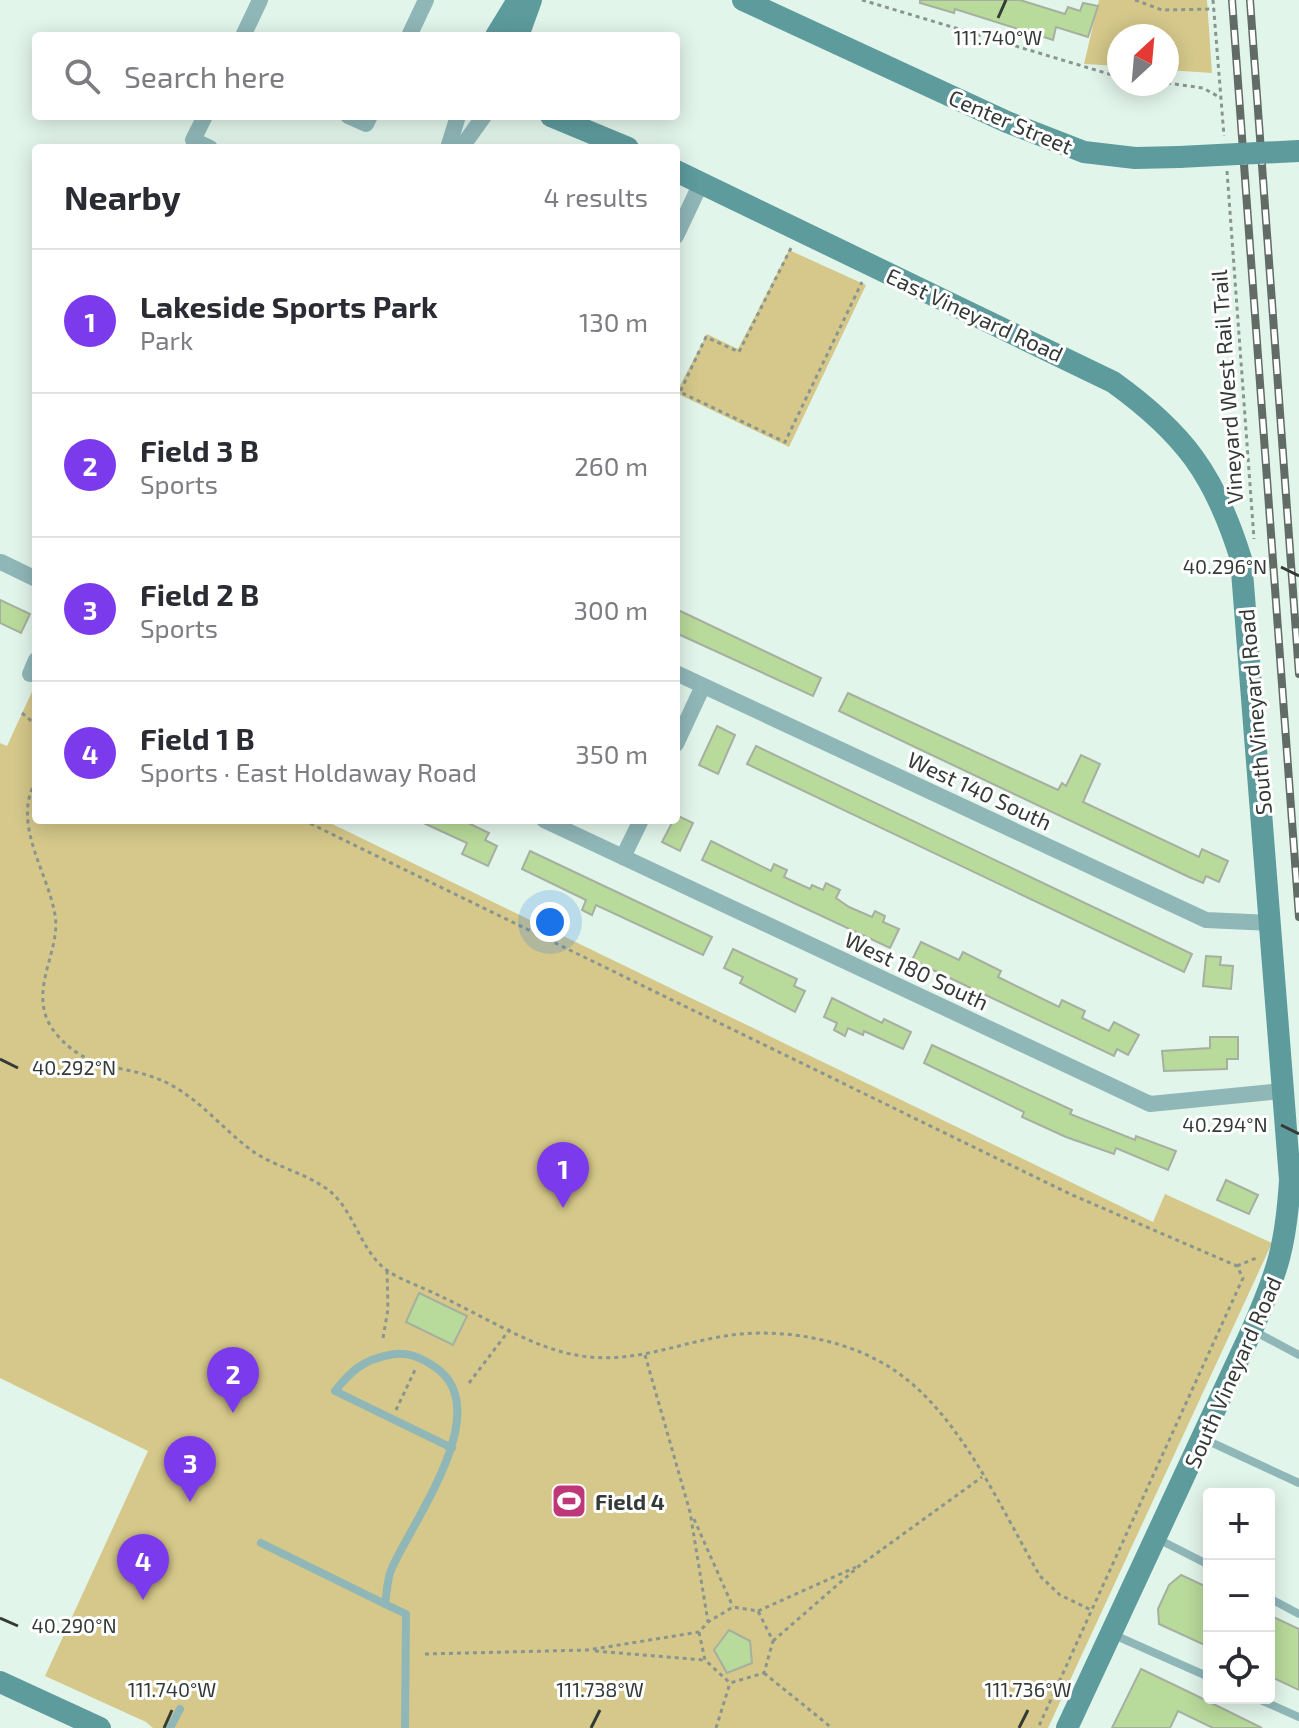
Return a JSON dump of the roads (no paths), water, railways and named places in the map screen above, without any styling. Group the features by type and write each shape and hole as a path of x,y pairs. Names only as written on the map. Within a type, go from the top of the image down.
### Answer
{"street":[{"path":"245,32 260,0"},
{"path":"411,32 426,0"},
{"path":"498,32 518,0"},
{"path":"519,32 531,0"},
{"name":"Center Street","path":"743,0 1007,122 1084,152 1179,157 1299,151"},
{"path":"204,144 205,120"},
{"path":"449,144 457,120"},
{"path":"464,144 481,120"},
{"path":"566,120 619,144"},
{"name":"East Vineyard Road","path":"680,173 1113,382 1157,413 1197,459 1227,514"},
{"path":"680,228 701,183"},
{"name":"South Vineyard Road","path":"1067,1728 1252,1330 1279,1267 1287,1234 1290,1180 1241,559 1227,514"},
{"path":"1,562 32,577"},
{"name":"West 140 South","path":"680,675 1206,920 1271,923"},
{"path":"680,735 703,686"},
{"name":"West 180 South","path":"553,824 1150,1104 1283,1091"},
{"path":"623,857 639,824"},
{"path":"0,1682 100,1728"}],"lane":[{"path":"1252,1330 1299,1355"},
{"path":"385,1604 390,1572 452,1448 459,1422 455,1397 440,1371 421,1358 401,1352 369,1358 350,1371 335,1391 452,1448"},
{"path":"1203,1438 1299,1483"},
{"path":"1156,1538 1203,1562"},
{"path":"261,1543 406,1614 405,1728"},
{"path":"1275,1601 1299,1614"},
{"path":"1111,1634 1203,1674"},
{"path":"1270,1704 1299,1717"},
{"path":"170,1728 180,1709"}],"railway":[{"path":"1232,0 1299,917"},
{"path":"1250,0 1299,674"}],"place":[{"name":"Lakeside Sports Park","path":"563,1208"},
{"name":"Field 3 B","path":"233,1413"},
{"name":"Field 4","path":"569,1501"},
{"name":"Field 2 B","path":"190,1502"},
{"name":"Field 1 B","path":"143,1600"}]}
